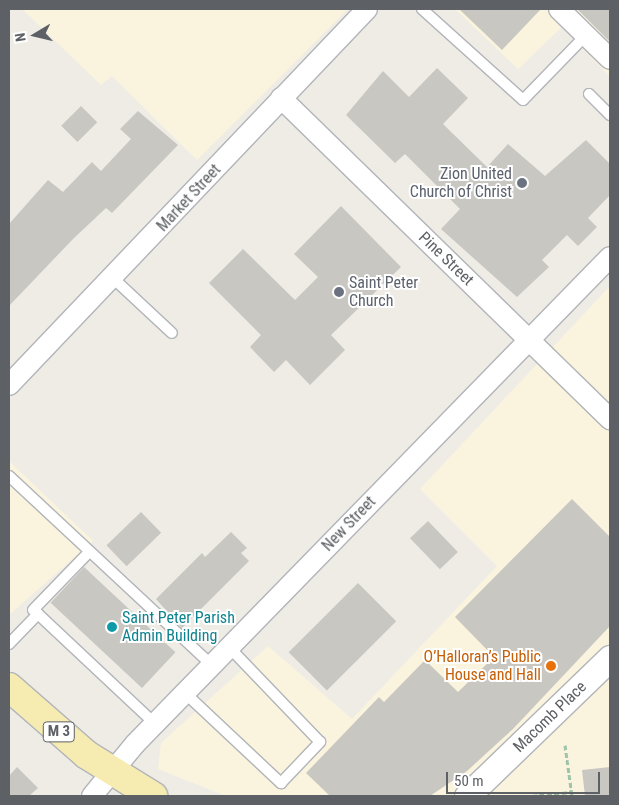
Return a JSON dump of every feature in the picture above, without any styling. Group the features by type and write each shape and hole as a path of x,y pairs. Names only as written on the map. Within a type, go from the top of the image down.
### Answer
{"main road":[{"name":"M 3","path":"9,687 114,774 153,796"}],"street":[{"name":"Market Street","path":"9,385 114,279 366,9"},
{"path":"559,9 610,60"},
{"name":"Pine Street","path":"281,98 610,419"},
{"name":"New Street","path":"92,796 114,774 155,724 229,647 610,257"},
{"name":"Macomb Place","path":"468,796 610,658"}],"lane":[{"path":"422,9 523,100 586,35"},
{"path":"589,94 610,115"},
{"path":"114,279 172,333"},
{"path":"9,476 88,553 212,666"},
{"path":"33,610 88,553"},
{"path":"9,644 38,614 155,724"},
{"path":"185,693 281,783 320,742 229,647"}],"path":[{"path":"532,796 571,794 565,745"}],"shaded area":[{"path":"22,9 348,9 197,160 112,76 101,85"},
{"path":"455,9 610,9 610,77 562,27 518,69"},
{"path":"610,286 610,796 226,796 158,769 161,743 268,646 352,719 497,566 420,489"},
{"path":"9,461 93,541 9,615"}],"building":[{"path":"459,9 541,9 502,50"},
{"path":"577,9 610,9 610,42"},
{"name":"Zion United Church of Christ","path":"437,68 468,98 443,124 487,167 508,144 545,176 586,140 610,164 610,195 588,218 597,227 578,246 567,235 542,260 549,267 517,297 441,229 460,209 405,154 395,163 346,115 383,71 409,97"},
{"path":"81,106 97,122 77,142 61,126"},
{"path":"138,111 178,145 112,213 106,208 73,239 9,306 9,224 48,180 63,192 92,162 101,171 131,139 120,129"},
{"name":"Saint Peter Church","path":"341,206 401,267 331,335 345,350 310,385 286,360 274,372 250,347 261,335 209,283 243,249 295,300 318,277 294,254"},
{"path":"572,499 610,537 610,626 513,729 467,771 430,796 330,796 306,773 379,697 384,702 425,660 458,692 494,657 455,617"},
{"path":"141,512 161,533 127,566 106,545"},
{"path":"428,521 458,552 440,569 410,538"},
{"path":"231,532 247,548 241,553 249,561 182,628 156,599 202,553 205,557"},
{"name":"Saint Peter Parish Admin Building","path":"84,567 175,652 142,688 51,603"},
{"path":"358,583 396,621 327,690 289,652"},
{"path":"17,767 38,788 29,796 9,796 9,776"},
{"path":"610,767 610,796 585,796 582,770"}],"place":[{"name":"Zion United Church of Christ","path":"522,183"},
{"name":"Saint Peter Church","path":"339,292"},
{"name":"Saint Peter Parish Admin Building","path":"112,627"},
{"name":"O’Halloran’s Public House and Hall","path":"551,666"}]}
